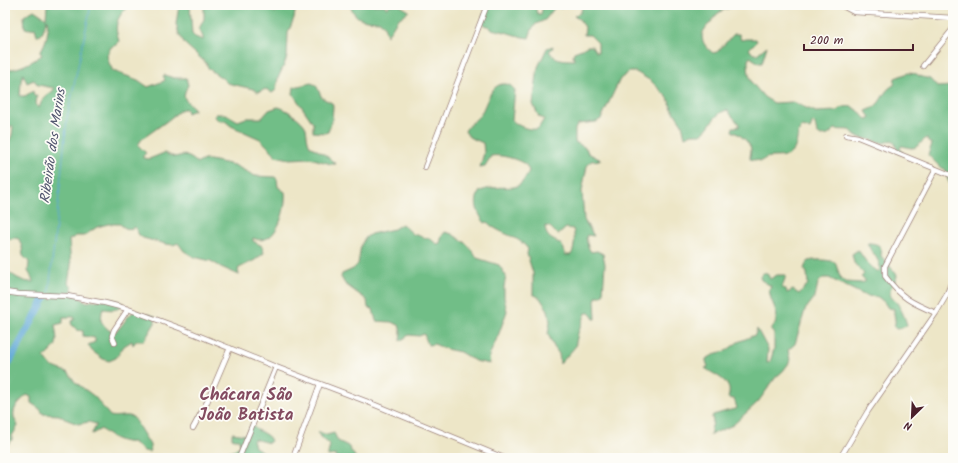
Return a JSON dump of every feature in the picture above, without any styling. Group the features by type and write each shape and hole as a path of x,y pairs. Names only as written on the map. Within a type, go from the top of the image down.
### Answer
{"street":[{"path":"425,167 487,5"},
{"path":"842,6 854,12 953,18"},
{"path":"923,66 953,29"},
{"path":"846,135 858,137 953,176"},
{"path":"936,169 885,266 885,276 899,293 910,301 936,313"},
{"path":"840,458 868,411 936,313 946,296 953,279"},
{"path":"5,292 67,296 128,309 368,402 504,458"},
{"path":"114,343 112,336 114,330 128,309"},
{"path":"193,428 207,402 230,348"},
{"path":"239,458 276,367"},
{"path":"293,458 320,384"}],"green space":[{"path":"47,5 125,5 126,8 120,16 116,27 119,41 116,45 111,47 107,55 113,71 138,80 148,87 164,81 164,75 174,78 186,78 188,85 184,95 186,100 194,108 194,110 187,113 186,109 182,109 142,139 138,145 146,153 143,158 149,159 164,153 175,157 184,155 198,163 204,160 210,160 234,165 255,176 275,177 277,179 278,187 285,192 282,217 274,233 268,238 261,240 253,238 253,241 262,246 264,253 255,260 239,268 239,275 211,261 194,257 184,251 178,243 173,245 166,244 143,238 139,235 135,227 127,228 120,224 108,224 97,227 84,236 76,236 69,240 71,266 68,283 72,287 72,293 87,302 111,299 123,304 117,309 104,309 102,311 101,321 107,328 112,331 116,331 135,311 155,316 155,323 144,341 136,341 133,345 132,341 124,346 116,358 109,361 103,359 92,351 88,345 95,342 95,338 83,336 83,331 77,330 71,324 75,319 74,317 63,317 63,323 55,325 57,340 55,347 44,357 51,366 69,373 75,382 95,397 110,416 133,417 150,445 149,452 144,451 133,442 125,442 116,439 101,429 92,434 96,424 89,422 78,424 59,415 43,414 40,409 31,403 31,397 27,395 14,410 14,418 18,426 12,436 12,440 5,447 5,269 22,280 33,282 28,271 29,262 23,256 19,239 15,238 5,240 5,158 9,157 7,146 12,135 13,127 12,125 5,133 5,70 25,65 42,55 40,52 47,36 47,19 43,31 39,36 37,35 35,28 25,28 24,16 34,10 46,18","holes":["23,74 27,83 34,80 38,85 54,88 53,91 43,98 39,108 36,104 37,96 34,96 33,91 25,96 20,96"]},
{"path":"179,5 190,5 192,34 203,40 199,29 204,19 204,5 276,5 273,11 275,13 281,5 293,5 295,12 288,33 287,57 278,78 276,90 272,93 266,89 258,92 253,89 227,83 209,69 206,63 185,44 179,34 176,24"},
{"path":"350,5 385,5 386,8 388,8 389,5 399,5 409,11 397,20 387,36 384,26 380,21 361,19 355,14"},
{"path":"490,5 521,5 524,7 528,5 537,5 536,11 538,14 541,14 543,5 563,5 561,9 556,6 545,20 536,24 532,29 529,38 491,29 490,27 484,25 482,22 483,15"},
{"path":"580,5 747,5 723,10 717,14 703,32 703,42 713,53 717,52 734,34 739,34 741,40 756,39 757,41 749,49 753,54 757,54 767,46 762,63 759,63 750,57 748,60 749,75 752,83 764,97 774,103 792,102 816,112 837,111 841,108 849,107 856,109 864,117 869,119 870,117 866,111 876,105 886,91 894,85 895,78 908,73 917,74 930,79 937,87 953,86 953,183 950,184 945,169 940,167 928,155 932,144 928,142 927,138 914,148 901,146 900,148 903,153 898,153 892,140 884,143 855,136 850,130 835,129 828,135 821,136 817,133 813,122 810,129 802,127 798,134 796,146 788,155 769,157 761,161 750,159 750,146 743,138 732,131 733,127 739,127 739,124 727,110 719,114 701,134 692,134 685,137 682,124 672,109 668,98 651,81 636,72 629,72 620,79 601,119 596,122 578,124 575,129 575,142 586,148 588,153 601,160 591,161 587,166 582,191 584,220 594,236 587,235 588,247 591,252 597,251 603,254 605,264 603,294 602,296 597,296 595,300 596,319 594,319 590,313 586,313 578,333 575,347 560,364 559,354 548,334 550,322 548,310 540,298 533,294 533,273 527,254 528,249 518,240 487,222 485,223 478,211 476,203 480,191 491,188 518,186 529,171 523,163 504,156 491,156 485,166 480,167 484,153 483,143 469,137 465,131 480,115 492,91 496,87 505,84 510,85 515,90 512,120 524,128 538,129 544,119 539,117 533,104 538,67 547,48 553,46 549,51 551,54 556,58 567,60 574,60 574,52 587,46 592,46 596,52 598,52 598,43 590,35 584,35 585,27 579,19 574,16 580,13 582,9","holes":["545,226 550,227 558,235 566,228 573,229 574,242 571,255 565,255 562,245 548,236"]},
{"path":"311,83 316,85 322,98 332,103 333,106 332,121 328,132 325,133 313,132 313,123 293,94 294,87"},
{"path":"278,107 298,118 306,128 310,146 324,154 336,164 310,158 290,159 275,156 274,153 260,139 214,117 216,114 226,114 238,121 246,118 262,118 269,110"},
{"path":"402,224 413,234 430,239 437,244 440,243 445,232 452,234 468,245 477,258 499,265 506,276 504,298 507,311 489,356 490,364 475,361 460,352 446,349 434,344 428,345 424,334 419,336 409,335 400,341 401,332 399,325 391,322 376,321 373,309 368,308 367,300 345,284 341,277 342,274 353,269 358,264 361,245 365,238 371,234 394,229"},
{"path":"867,244 880,246 881,256 897,275 890,290 890,294 900,307 907,326 897,329 895,328 894,309 888,308 878,297 866,296 829,278 823,278 818,283 815,297 805,310 795,344 788,350 790,360 789,363 776,377 758,402 733,425 710,435 713,415 737,408 734,399 728,398 729,387 727,383 705,368 708,367 706,359 717,353 726,351 738,342 755,335 757,329 768,349 767,363 770,362 774,349 774,334 770,329 775,323 777,317 770,294 771,286 761,280 760,277 762,274 767,273 770,279 777,275 786,275 782,288 786,289 787,293 793,290 799,294 808,284 807,273 804,269 807,263 811,260 826,260 835,262 841,279 846,282 862,283 866,281 861,277 864,274 854,263 852,254 858,250 872,268 880,272 880,265"},
{"path":"252,424 271,441 269,443 254,439 255,447 272,458 224,458 229,451 232,451 240,446 239,439 232,438 232,433 246,435"},
{"path":"319,432 327,435 334,433 338,441 348,446 356,458 337,458 335,455 328,456 330,445 319,435"}],"waterway":[{"name":"Ribeirão dos Marins","path":"49,292 67,118 91,5"},
{"name":"Ribeirão dos Marins","path":"5,370 45,298"}],"district":[{"name":"Chácara São João Batista","path":"246,405"}]}
